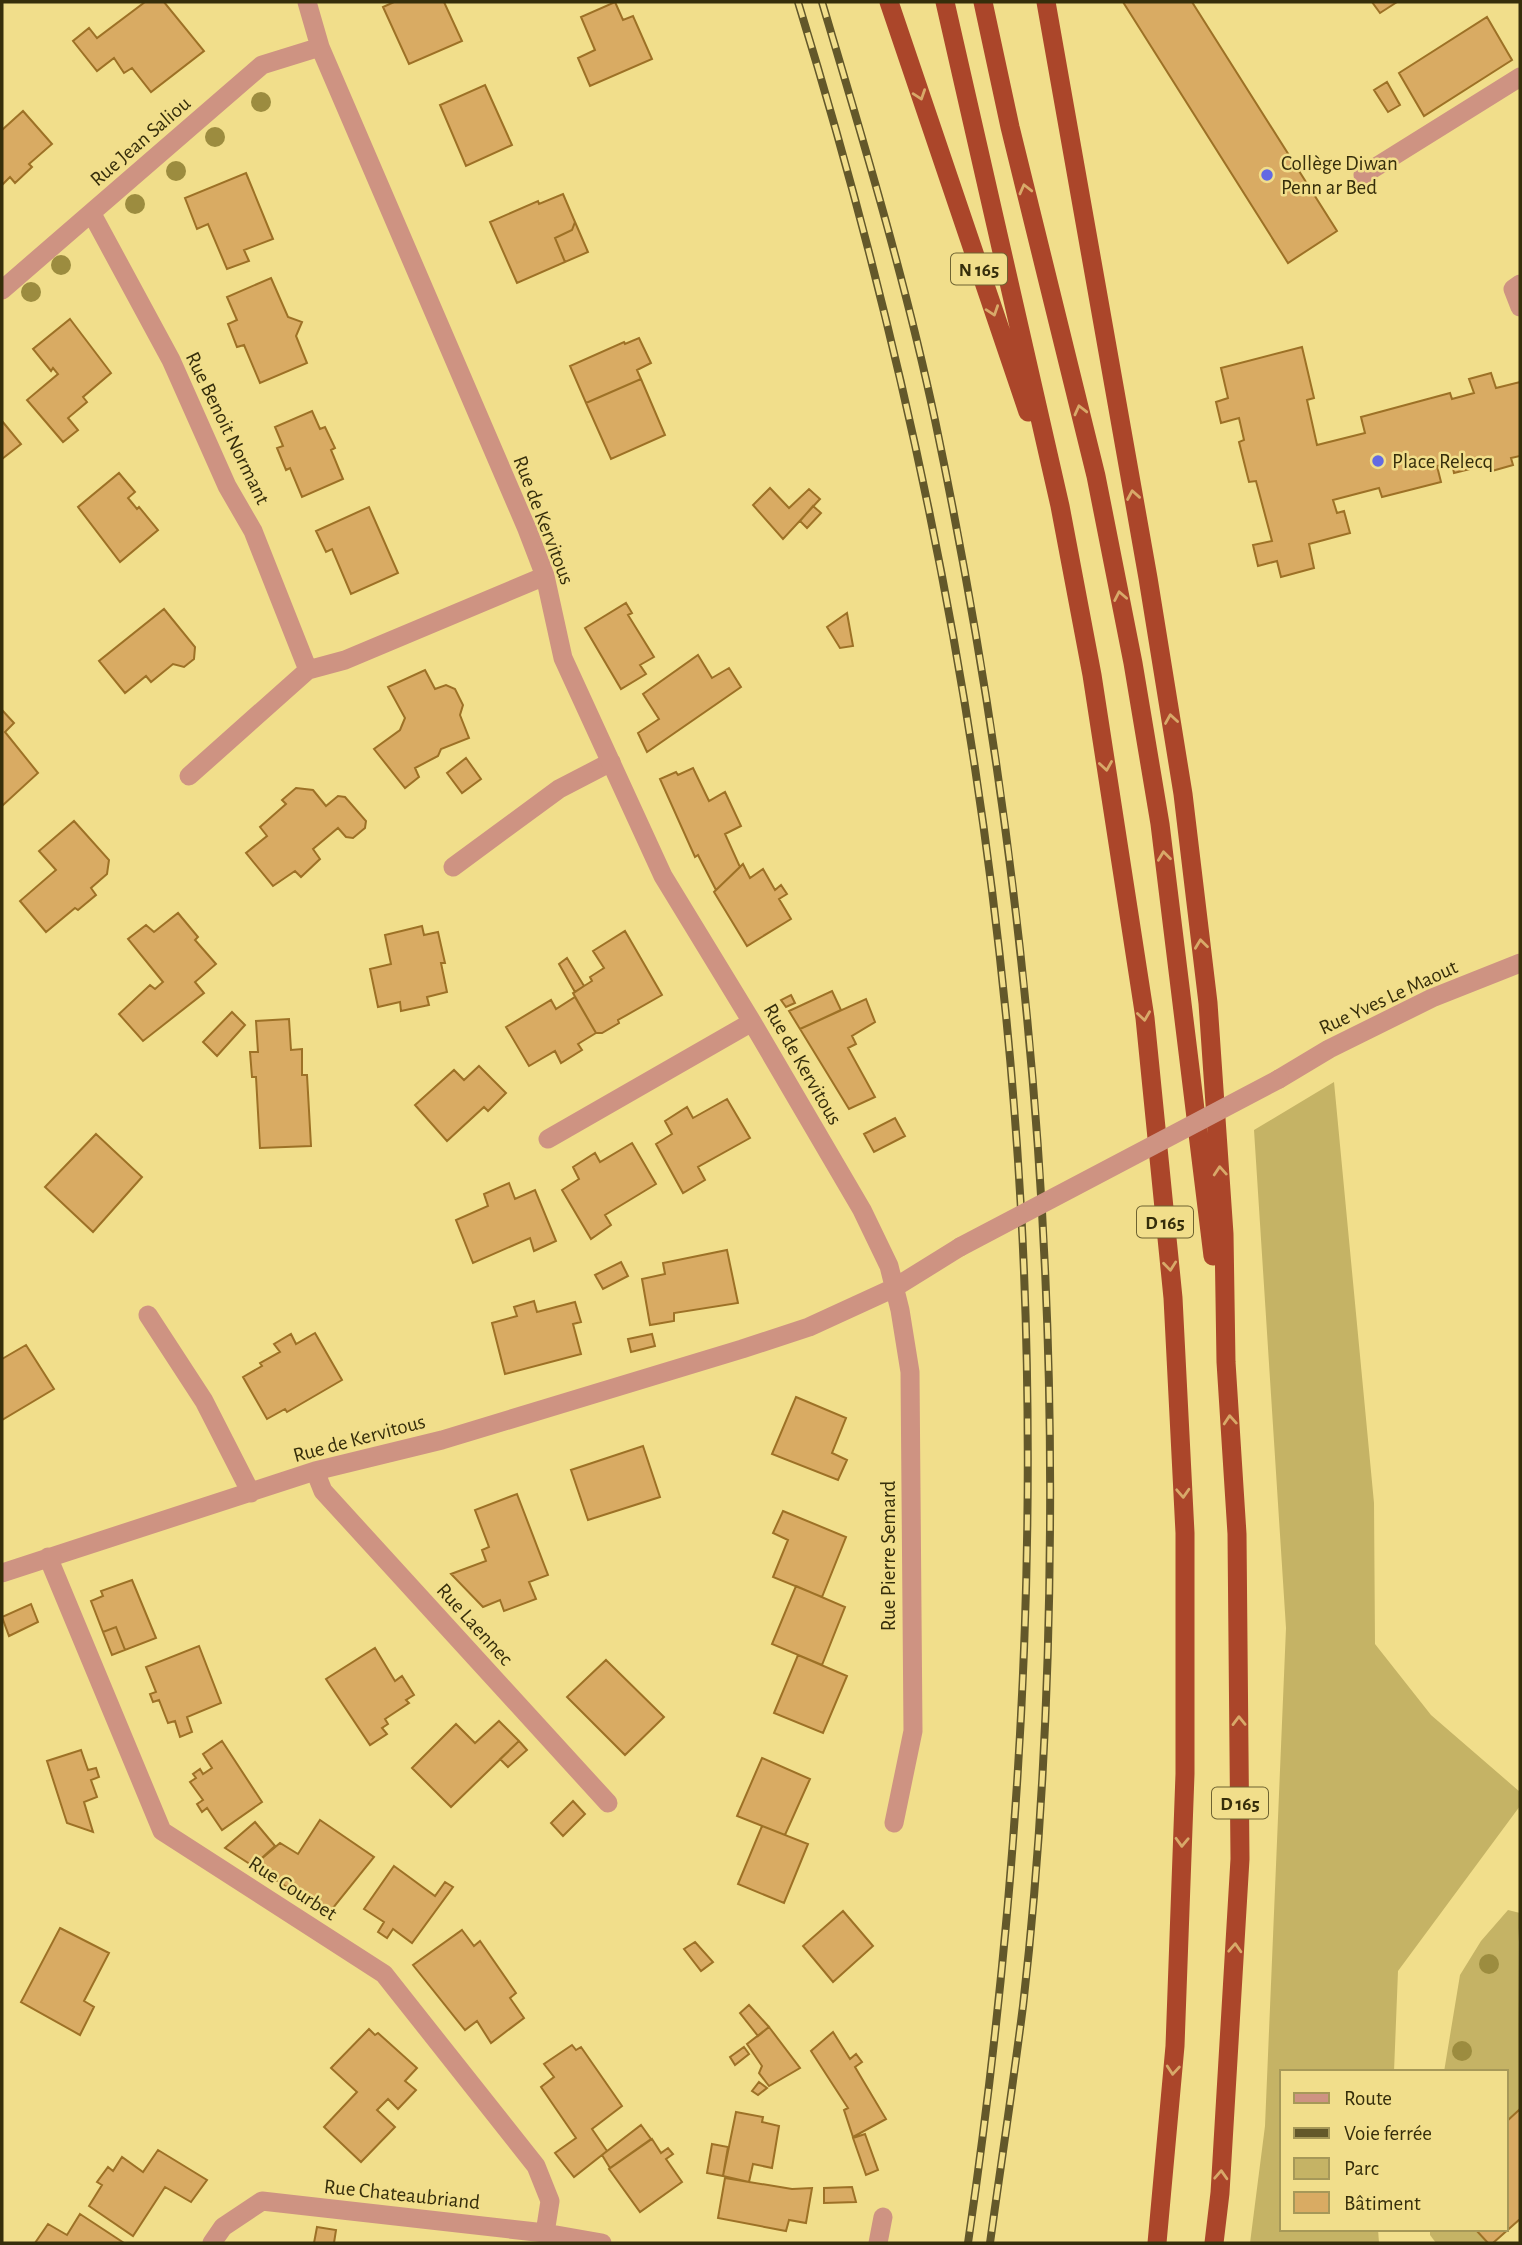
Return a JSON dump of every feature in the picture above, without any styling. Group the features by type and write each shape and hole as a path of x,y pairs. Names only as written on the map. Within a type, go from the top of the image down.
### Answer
{"highway":[{"name":"N 165","path":"889,2 1060,506"},
{"name":"N 165","path":"945,2 1060,506 1092,675"},
{"name":"D 165","path":"983,2 1010,127 1096,476 1133,663 1160,824 1226,1362 1237,1534 1240,1859 1220,2193 1214,2243"},
{"path":"1046,2 1148,578 1183,794 1208,1003 1224,1234 1226,1362"},
{"name":"D 165","path":"1092,675 1145,1018 1173,1298 1185,1533 1185,1774 1175,2046 1157,2243"}],"street":[{"name":"Rue de Kervitous","path":"2,1573 315,1471 442,1440 742,1349 809,1327 894,1288 889,1266 862,1210 663,876 563,658 545,576 320,47 307,2"},
{"name":"Rue Jean Saliou","path":"2,290 262,65 320,47"},
{"path":"1363,175 1520,78"},
{"name":"Rue Benoit Normant","path":"92,214 170,360 227,486 253,531 308,670"},
{"path":"1520,284 1513,289 1520,307"},
{"path":"189,776 308,670 345,660 545,576"},
{"path":"453,867 559,789 611,762"},
{"name":"Rue Yves Le Maout","path":"894,1288 960,1247 1279,1079 1329,1049 1432,998 1520,964"},
{"path":"548,1139 752,1022"},
{"name":"Rue Pierre Semard","path":"894,1288 910,1372 913,1731 894,1823"},
{"path":"148,1315 204,1401 251,1493"},
{"name":"Rue Laennec","path":"315,1471 323,1491 608,1803"},
{"name":"Rue Courbet","path":"48,1557 162,1831 384,1974 536,2166 550,2201 545,2232"},
{"name":"Rue Chateaubriand","path":"212,2243 223,2227 262,2201 545,2232 602,2243"},
{"path":"878,2243 883,2217"}],"green space":[{"path":"1334,1082 1374,1503 1375,1644 1431,1715 1520,1792 1520,1806 1398,1971 1394,2070 1280,2070 1280,2231 1378,2231 1379,2243 1250,2243 1265,2126 1286,1628 1254,1130"},
{"path":"1508,1910 1520,1913 1520,2109 1508,2120 1508,2070 1444,2070 1460,1975 1481,1941"},
{"path":"1430,2231 1477,2231 1488,2243 1436,2243"}],"building":[{"path":"145,2 164,2 204,51 151,92 132,68 124,73 114,58 97,71 73,41 89,28 97,38"},
{"path":"394,2 444,2 462,41 409,64 383,7"},
{"path":"615,2 623,20 633,16 652,59 590,86 578,58 595,50 581,17"},
{"path":"1123,2 1192,2 1337,231 1288,263"},
{"path":"1372,2 1397,2 1380,13"},
{"path":"1487,17 1512,60 1424,116 1399,73"},
{"path":"1387,82 1400,105 1388,112 1374,90"},
{"path":"485,85 512,145 466,166 440,105"},
{"path":"23,111 52,144 29,164 32,167 15,183 10,177 2,185 2,130"},
{"path":"246,173 273,239 244,250 249,261 227,269 208,224 197,229 185,198"},
{"path":"563,194 575,222 572,230 555,238 565,262 517,283 490,222 538,201 539,204"},
{"path":"575,222 588,252 565,262 555,238 572,230"},
{"path":"271,278 288,317 302,322 296,336 307,363 260,383 244,345 237,347 228,324 237,320 227,297"},
{"path":"70,319 111,373 83,397 87,402 68,418 78,430 63,442 27,400 58,374 53,368 51,371 33,349"},
{"path":"639,338 651,363 637,370 641,379 586,403 570,366"},
{"name":"Place Relecq","path":"1302,347 1314,398 1307,400 1317,445 1365,433 1361,417 1450,393 1452,399 1474,393 1469,379 1491,373 1496,388 1520,382 1520,456 1511,458 1513,465 1492,471 1490,464 1454,473 1452,463 1437,466 1441,482 1382,497 1379,488 1333,500 1337,513 1344,511 1350,533 1309,544 1314,568 1281,577 1277,561 1258,566 1253,545 1272,541 1256,481 1249,482 1239,442 1244,440 1239,418 1221,423 1216,402 1228,398 1221,368"},
{"path":"641,379 665,435 611,459 586,403"},
{"path":"312,411 320,429 325,427 335,448 331,450 343,479 302,497 290,468 286,470 277,448 283,446 275,427"},
{"path":"2,421 21,444 2,459"},
{"path":"119,473 135,492 128,498 158,530 120,562 78,507"},
{"path":"770,488 789,508 809,489 820,499 783,539 753,505"},
{"path":"813,506 821,513 807,528 800,521"},
{"path":"369,507 398,573 351,594 332,549 326,552 316,531"},
{"path":"626,603 632,613 628,615 654,657 640,665 646,674 621,689 585,628"},
{"path":"164,609 195,647 194,659 184,667 173,664 151,682 146,676 125,693 99,661"},
{"path":"847,613 853,646 840,648 827,627"},
{"path":"698,655 712,678 729,668 741,687 647,752 638,733 659,719 643,694"},
{"path":"425,670 435,689 446,685 455,689 463,705 460,715 469,738 441,749 438,756 415,768 419,777 405,788 374,749 400,730 405,718 388,687"},
{"path":"2,710 14,723 5,732 38,773 2,806"},
{"path":"466,758 481,779 462,793 447,773"},
{"path":"693,768 709,801 725,792 741,826 725,834 740,867 716,890 698,855 695,857 660,779"},
{"path":"296,788 313,790 326,806 338,796 345,797 366,821 365,828 353,838 346,837 338,828 313,849 320,859 301,877 295,871 273,886 246,853 267,836 260,827 286,804 282,800"},
{"path":"74,821 109,860 107,874 91,888 96,895 46,932 20,901 56,870 39,851"},
{"path":"743,864 750,878 763,869 775,890 781,885 787,894 779,899 791,919 747,946 714,892"},
{"path":"178,913 198,937 195,940 216,964 195,982 204,993 143,1041 119,1014 150,985 155,989 163,982 128,939 146,925 154,932"},
{"path":"422,926 424,935 438,932 445,963 441,963 447,992 427,997 429,1005 401,1011 400,1002 378,1007 370,969 391,964 385,935"},
{"path":"625,931 662,995 618,1020 619,1023 602,1033 596,1033 573,993 592,981 590,977 604,968 593,951"},
{"path":"567,958 584,986 575,992 559,964"},
{"path":"832,991 841,1010 800,1029 789,1011"},
{"path":"791,995 795,1003 786,1007 781,1000"},
{"path":"575,997 596,1033 578,1044 582,1050 561,1063 555,1051 529,1066 506,1027 551,1000 556,1009"},
{"path":"866,999 875,1022 852,1036 856,1044 848,1048 875,1097 849,1109 800,1029"},
{"path":"232,1012 245,1025 217,1056 203,1042"},
{"path":"289,1019 291,1050 302,1049 302,1075 307,1075 311,1146 260,1148 256,1077 252,1077 250,1052 258,1052 256,1021"},
{"path":"479,1066 506,1093 488,1111 484,1107 447,1141 415,1105 454,1070 464,1080"},
{"path":"727,1099 750,1138 698,1167 705,1180 683,1193 656,1144 672,1134 665,1121 687,1107 693,1118"},
{"path":"895,1118 905,1136 874,1152 864,1134"},
{"path":"96,1134 142,1177 93,1232 45,1187"},
{"path":"632,1143 656,1184 605,1215 611,1225 591,1239 562,1190 579,1179 573,1167 595,1153 600,1162"},
{"path":"509,1183 515,1199 535,1190 556,1241 534,1251 530,1238 473,1263 456,1220 488,1206 484,1194"},
{"path":"727,1250 738,1303 674,1313 674,1321 650,1325 642,1279 665,1274 663,1263"},
{"path":"621,1262 628,1276 603,1289 595,1275"},
{"path":"534,1301 537,1312 575,1302 581,1322 573,1324 581,1354 505,1374 492,1323 517,1316 514,1307"},
{"path":"315,1333 342,1380 287,1412 285,1409 267,1419 243,1377 280,1352 274,1344 291,1334 296,1344"},
{"path":"652,1334 655,1346 631,1352 628,1339"},
{"path":"26,1345 54,1389 2,1420 2,1359"},
{"path":"796,1397 846,1418 832,1453 847,1460 838,1480 772,1454"},
{"path":"643,1446 660,1497 588,1520 571,1470"},
{"path":"517,1494 548,1575 529,1582 536,1599 504,1611 500,1600 483,1607 451,1574 486,1561 482,1550 489,1547 475,1510"},
{"path":"783,1511 846,1537 822,1597 773,1577 788,1540 773,1533"},
{"path":"132,1580 156,1638 125,1650 116,1627 103,1632 91,1601 103,1596 101,1591"},
{"path":"796,1586 845,1607 822,1665 772,1644"},
{"path":"31,1604 38,1622 9,1636 2,1617"},
{"path":"116,1627 125,1650 112,1655 103,1632"},
{"path":"199,1646 221,1703 187,1717 192,1732 180,1737 175,1721 168,1723 159,1700 153,1702 150,1694 156,1692 146,1667"},
{"path":"375,1648 395,1681 402,1676 414,1695 406,1700 409,1703 385,1719 388,1724 382,1728 387,1734 370,1745 326,1679"},
{"path":"798,1655 847,1676 823,1733 774,1713"},
{"path":"606,1660 664,1717 625,1755 567,1697"},
{"path":"499,1721 519,1741 451,1807 412,1768 456,1724 475,1743"},
{"path":"222,1741 262,1802 222,1830 207,1808 202,1812 197,1804 203,1800 190,1782 196,1778 193,1774 200,1769 203,1774 212,1768 203,1754"},
{"path":"519,1741 527,1750 508,1767 500,1759"},
{"path":"81,1750 88,1770 96,1768 99,1777 91,1780 97,1797 84,1802 93,1832 67,1823 47,1761"},
{"path":"762,1758 810,1779 785,1835 737,1816"},
{"path":"573,1801 585,1814 563,1836 551,1823"},
{"path":"320,1820 374,1857 329,1913 253,1866 280,1843 298,1854"},
{"path":"255,1822 275,1846 253,1866 225,1848"},
{"path":"762,1826 808,1844 784,1903 738,1884"},
{"path":"394,1866 435,1896 445,1882 453,1887 412,1943 393,1929 387,1938 378,1932 384,1922 364,1909"},
{"path":"843,1911 873,1946 833,1982 803,1946"},
{"path":"60,1928 109,1953 84,2001 94,2007 80,2035 21,2002"},
{"path":"462,1930 474,1946 480,1941 516,1993 510,1998 524,2018 491,2043 477,2021 465,2030 413,1965"},
{"path":"695,1942 713,1962 701,1971 684,1949"},
{"path":"749,2005 769,2027 758,2036 740,2013"},
{"path":"769,2027 800,2068 769,2086 759,2073 762,2066 747,2044"},
{"path":"369,2029 375,2035 378,2033 417,2068 405,2081 416,2090 398,2109 388,2099 377,2110 395,2127 361,2162 324,2127 357,2092 331,2068"},
{"path":"833,2032 850,2059 856,2054 862,2062 855,2067 886,2119 853,2137 844,2110 848,2108 811,2051"},
{"path":"572,2045 576,2050 581,2047 622,2106 592,2129 607,2151 574,2177 555,2153 576,2138 541,2087 554,2077 544,2064"},
{"path":"744,2047 749,2054 735,2065 730,2057"},
{"path":"759,2082 767,2088 758,2095 752,2091"},
{"path":"1520,2109 1520,2219 1508,2230 1508,2120"},
{"path":"736,2112 763,2117 762,2122 779,2126 772,2168 753,2164 749,2182 723,2176"},
{"path":"641,2125 651,2139 610,2168 602,2155"},
{"path":"865,2134 878,2170 866,2175 853,2138"},
{"path":"652,2139 661,2153 668,2148 673,2154 666,2159 682,2182 640,2212 609,2169"},
{"path":"712,2144 728,2147 723,2176 707,2173"},
{"path":"158,2150 207,2180 191,2202 165,2187 133,2236 89,2206 102,2185 97,2182 108,2167 113,2171 122,2157 143,2172"},
{"path":"725,2178 792,2189 812,2188 806,2223 789,2220 786,2231 718,2218"},
{"path":"852,2187 856,2202 824,2203 824,2188"},
{"path":"80,2214 124,2243 35,2243 48,2224 67,2235"},
{"path":"317,2227 336,2230 334,2243 314,2243"},
{"path":"1477,2231 1506,2231 1493,2243 1488,2243"}],"railway":[{"path":"798,2 881,298 916,448 972,750 1010,1056 1021,1209 1026,1338 1026,1598 1012,1857 1000,1986 968,2243"},
{"path":"822,2 883,210 910,315 935,420 962,558 1006,833 1035,1109 1049,1388 1050,1528 1046,1708 1029,1947 990,2243"}],"place":[{"name":"Collège Diwan Penn ar Bed","path":"1267,175"},
{"name":"Place Relecq","path":"1378,461"}]}
